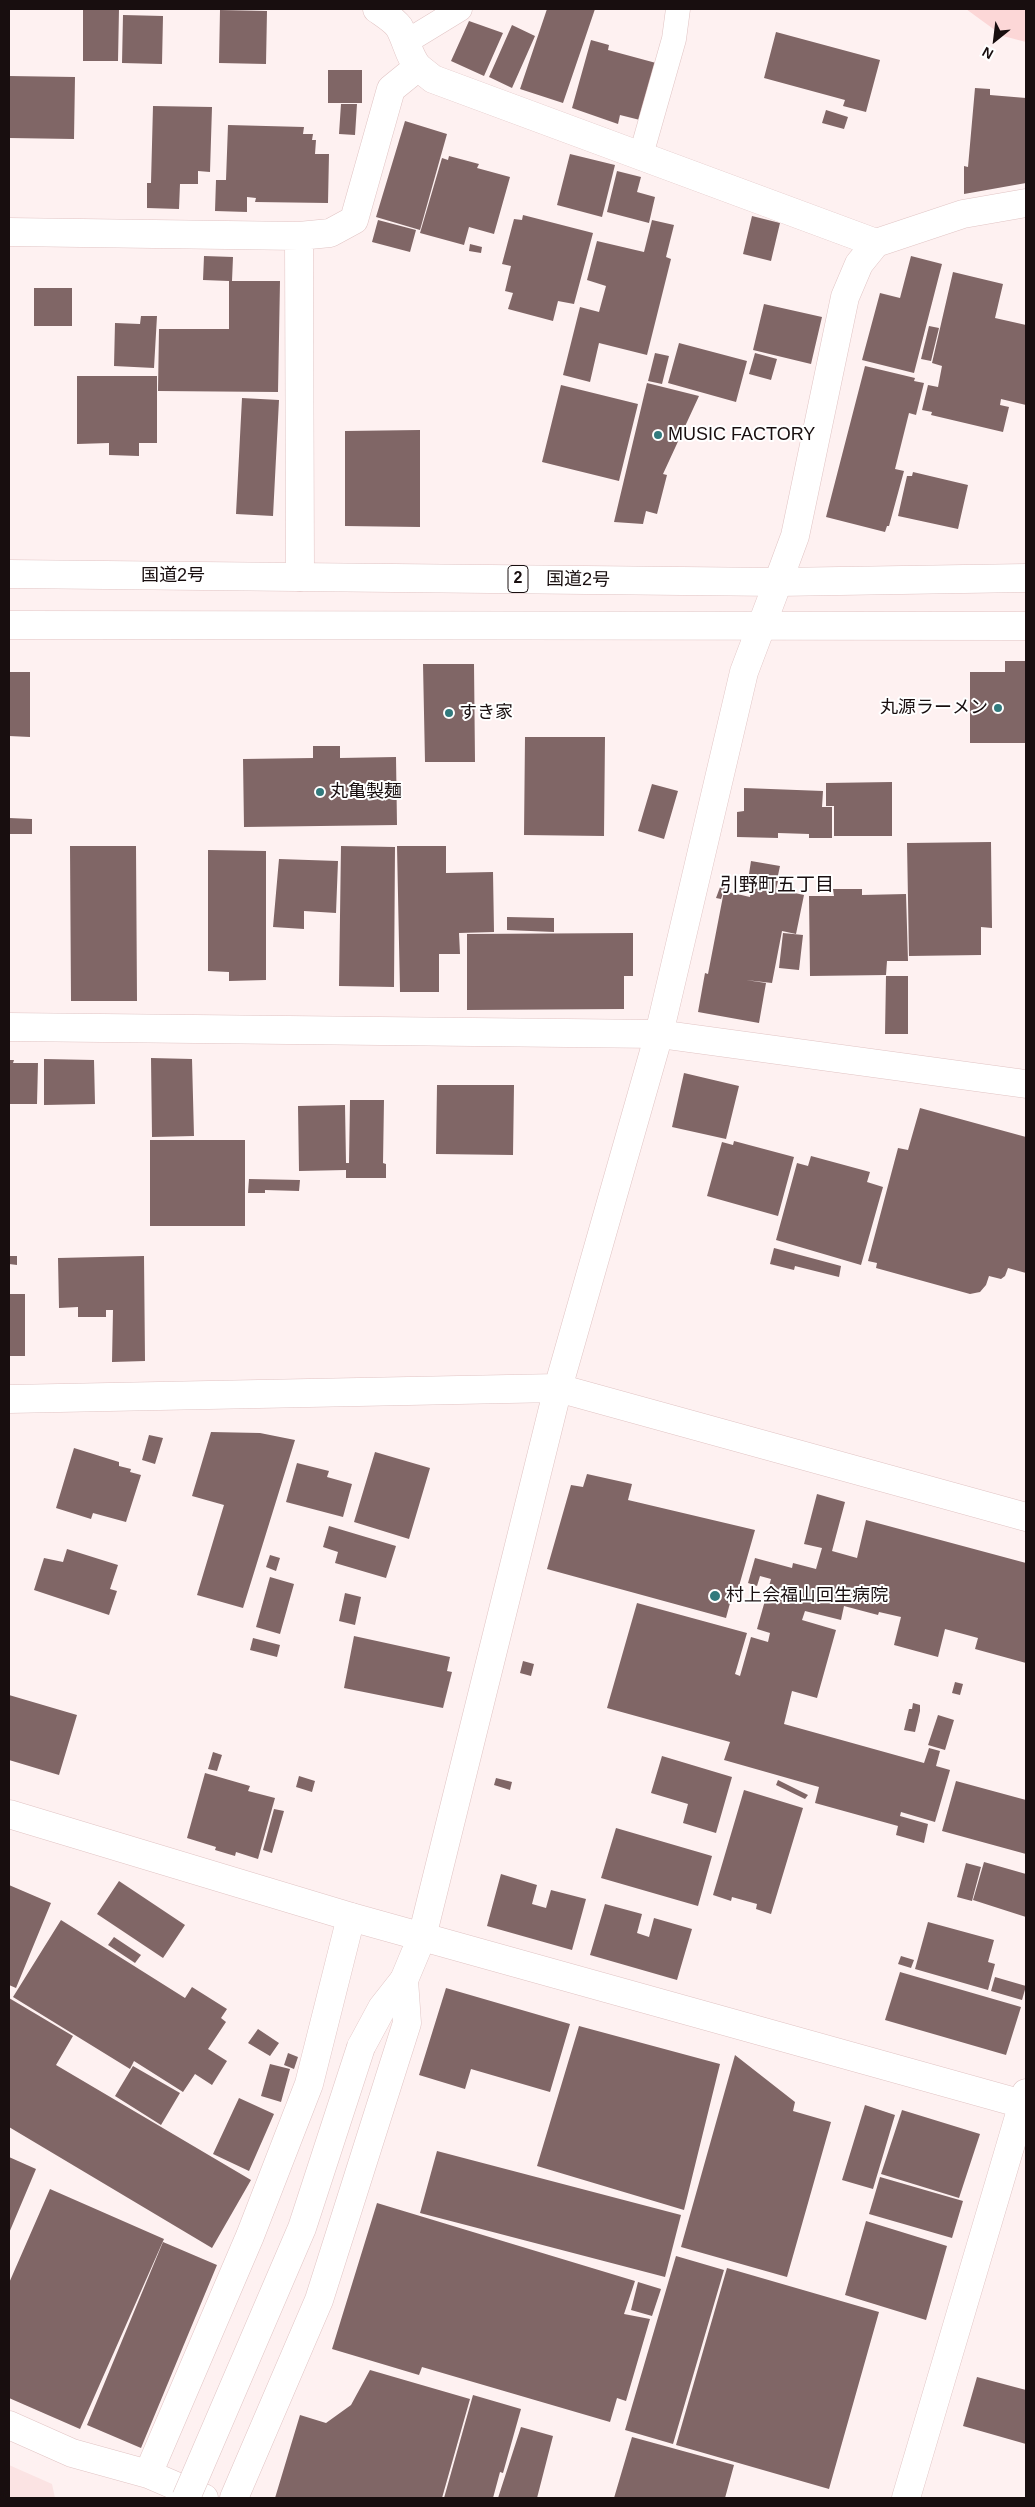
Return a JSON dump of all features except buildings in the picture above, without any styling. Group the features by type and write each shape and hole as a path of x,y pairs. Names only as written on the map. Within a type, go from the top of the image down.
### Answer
{"main road":[{"path":"377,9 398,26 406,42 409,56 418,67 433,79 876,243"},
{"path":"9,232 299,236 330,233 354,220 391,89 418,67"},
{"path":"186,2498 302,2228 361,2047 382,2008 404,1980 422,1937 558,1388 659,1034 744,672 795,536 845,297 859,264 876,243 963,214 1026,203"},
{"path":"299,236 300,577"},
{"name":"国道2号","path":"9,574 778,582 1026,578"},
{"path":"9,625 762,624 849,627 1026,626"},
{"path":"9,1027 659,1034 1026,1084"},
{"path":"9,1399 558,1388 1026,1517"},
{"path":"9,1814 351,1917 1025,2101 906,2498"},
{"path":"148,2474 250,2236 309,2084 351,1917"},
{"path":"234,2498 319,2300 407,2023 404,1980"},
{"path":"9,2425 72,2452 148,2474 204,2498"}],"lane":[{"path":"406,42 460,9"},
{"path":"642,155 674,39 678,9"}],"shaded area":[{"path":"966,9 1026,9 1026,42 1003,36"},
{"path":"9,2465 52,2484 55,2498 9,2498"}],"place":[{"name":"MUSIC FACTORY","path":"658,435"},
{"name":"丸源ラーメン","path":"998,708"},
{"name":"すき家","path":"449,713"},
{"name":"丸亀製麺","path":"320,792"},
{"name":"村上会福山回生病院","path":"715,1596"}],"district":[{"name":"引野町五丁目","path":"777,886"}]}
